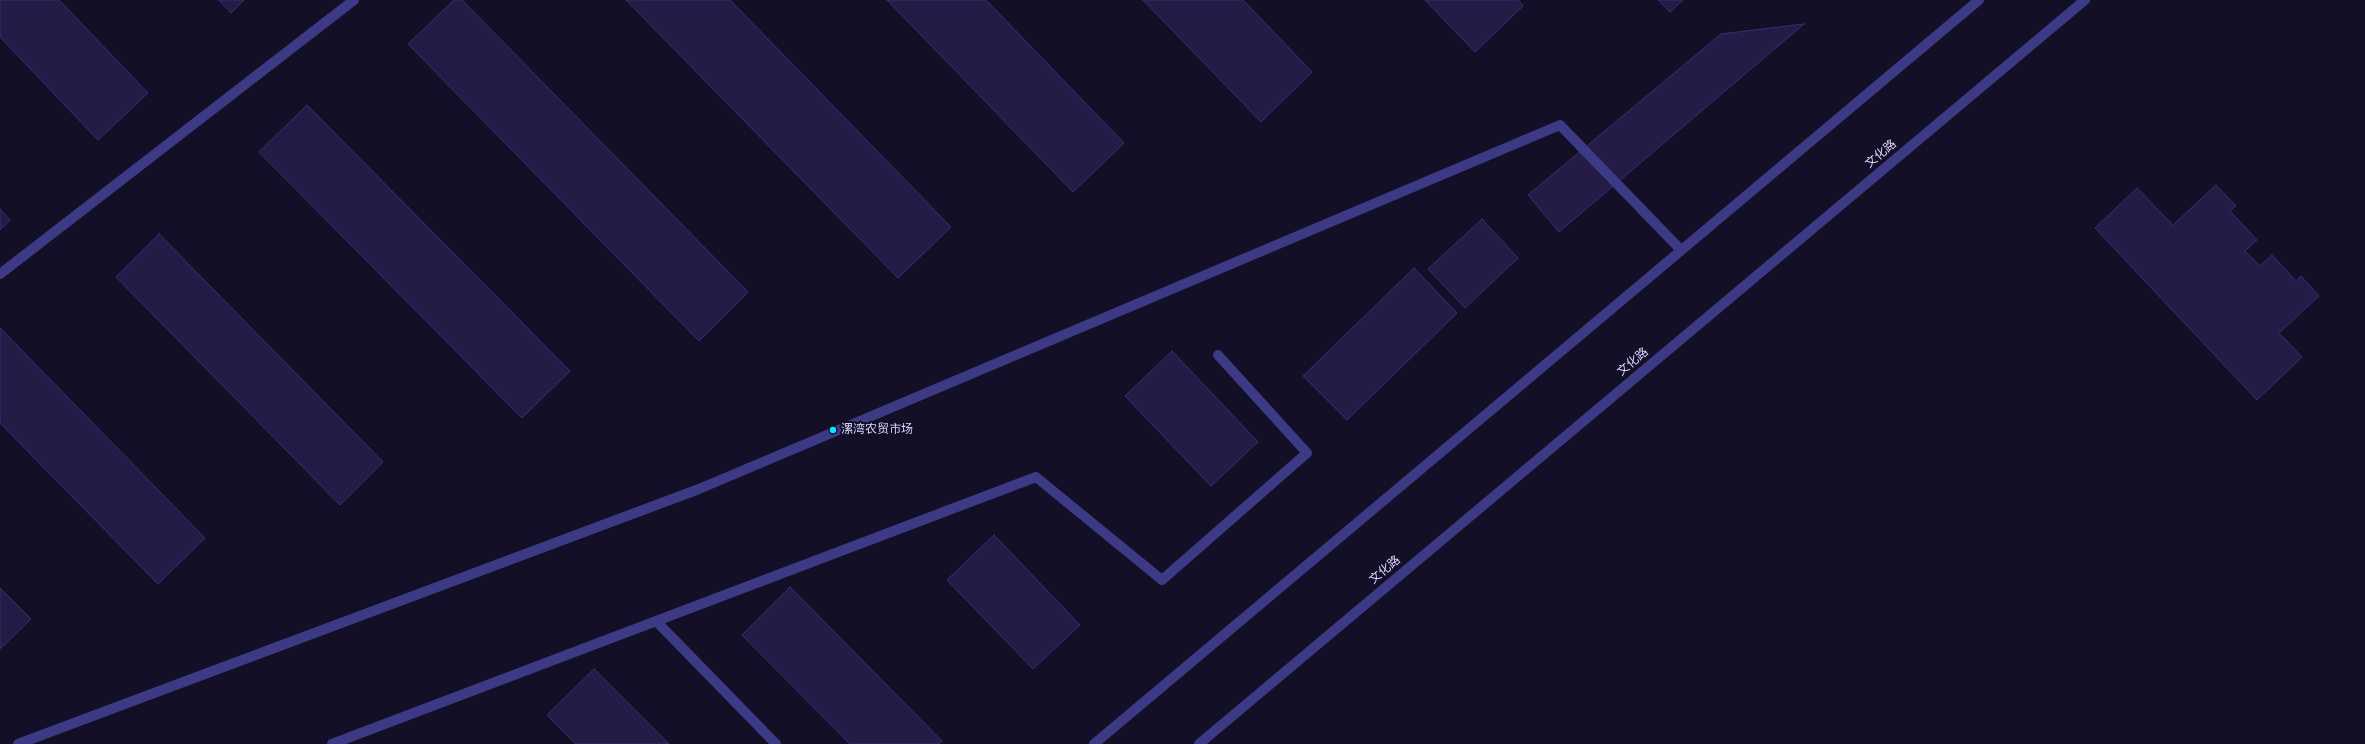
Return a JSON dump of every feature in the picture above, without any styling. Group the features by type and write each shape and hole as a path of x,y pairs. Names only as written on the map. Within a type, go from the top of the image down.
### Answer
{"street":[{"path":"0,274 354,0"},
{"path":"1094,744 1979,0"},
{"name":"文化路","path":"1198,744 2085,0"},
{"path":"18,744 699,489 1560,125 1681,250"},
{"path":"332,744 1036,477 1162,580 1307,453 1218,355"},
{"path":"656,621 776,744"}],"building":[{"path":"0,0 59,0 148,93 98,140 0,37"},
{"path":"219,0 244,0 231,13"},
{"path":"454,0 462,0 748,292 699,341 408,44"},
{"path":"626,0 730,0 951,227 898,278"},
{"path":"887,0 986,0 1124,143 1073,192"},
{"path":"1143,0 1243,0 1312,72 1261,122"},
{"path":"1425,0 1518,0 1523,6 1475,52"},
{"path":"1658,0 1683,0 1670,12"},
{"path":"1804,24 1559,232 1528,195 1721,34"},
{"path":"307,105 570,371 522,418 259,152"},
{"path":"2216,185 2236,206 2230,211 2257,240 2245,251 2260,266 2272,255 2296,281 2301,276 2319,296 2279,333 2302,357 2257,400 2095,228 2137,188 2173,225"},
{"path":"0,209 10,220 0,230"},
{"path":"1482,219 1518,258 1465,308 1428,269"},
{"path":"159,234 383,462 340,505 116,277"},
{"path":"1414,268 1457,313 1347,420 1303,376"},
{"path":"0,328 205,538 158,584 0,423"},
{"path":"1172,351 1258,442 1211,486 1125,396"},
{"path":"994,535 1080,625 1033,669 947,580"},
{"path":"790,587 942,741 939,744 850,744 742,635"},
{"path":"0,588 31,619 0,649"},
{"path":"594,669 669,744 576,744 547,715"}],"place":[{"name":"漯湾农贸市场","path":"833,430"}]}
